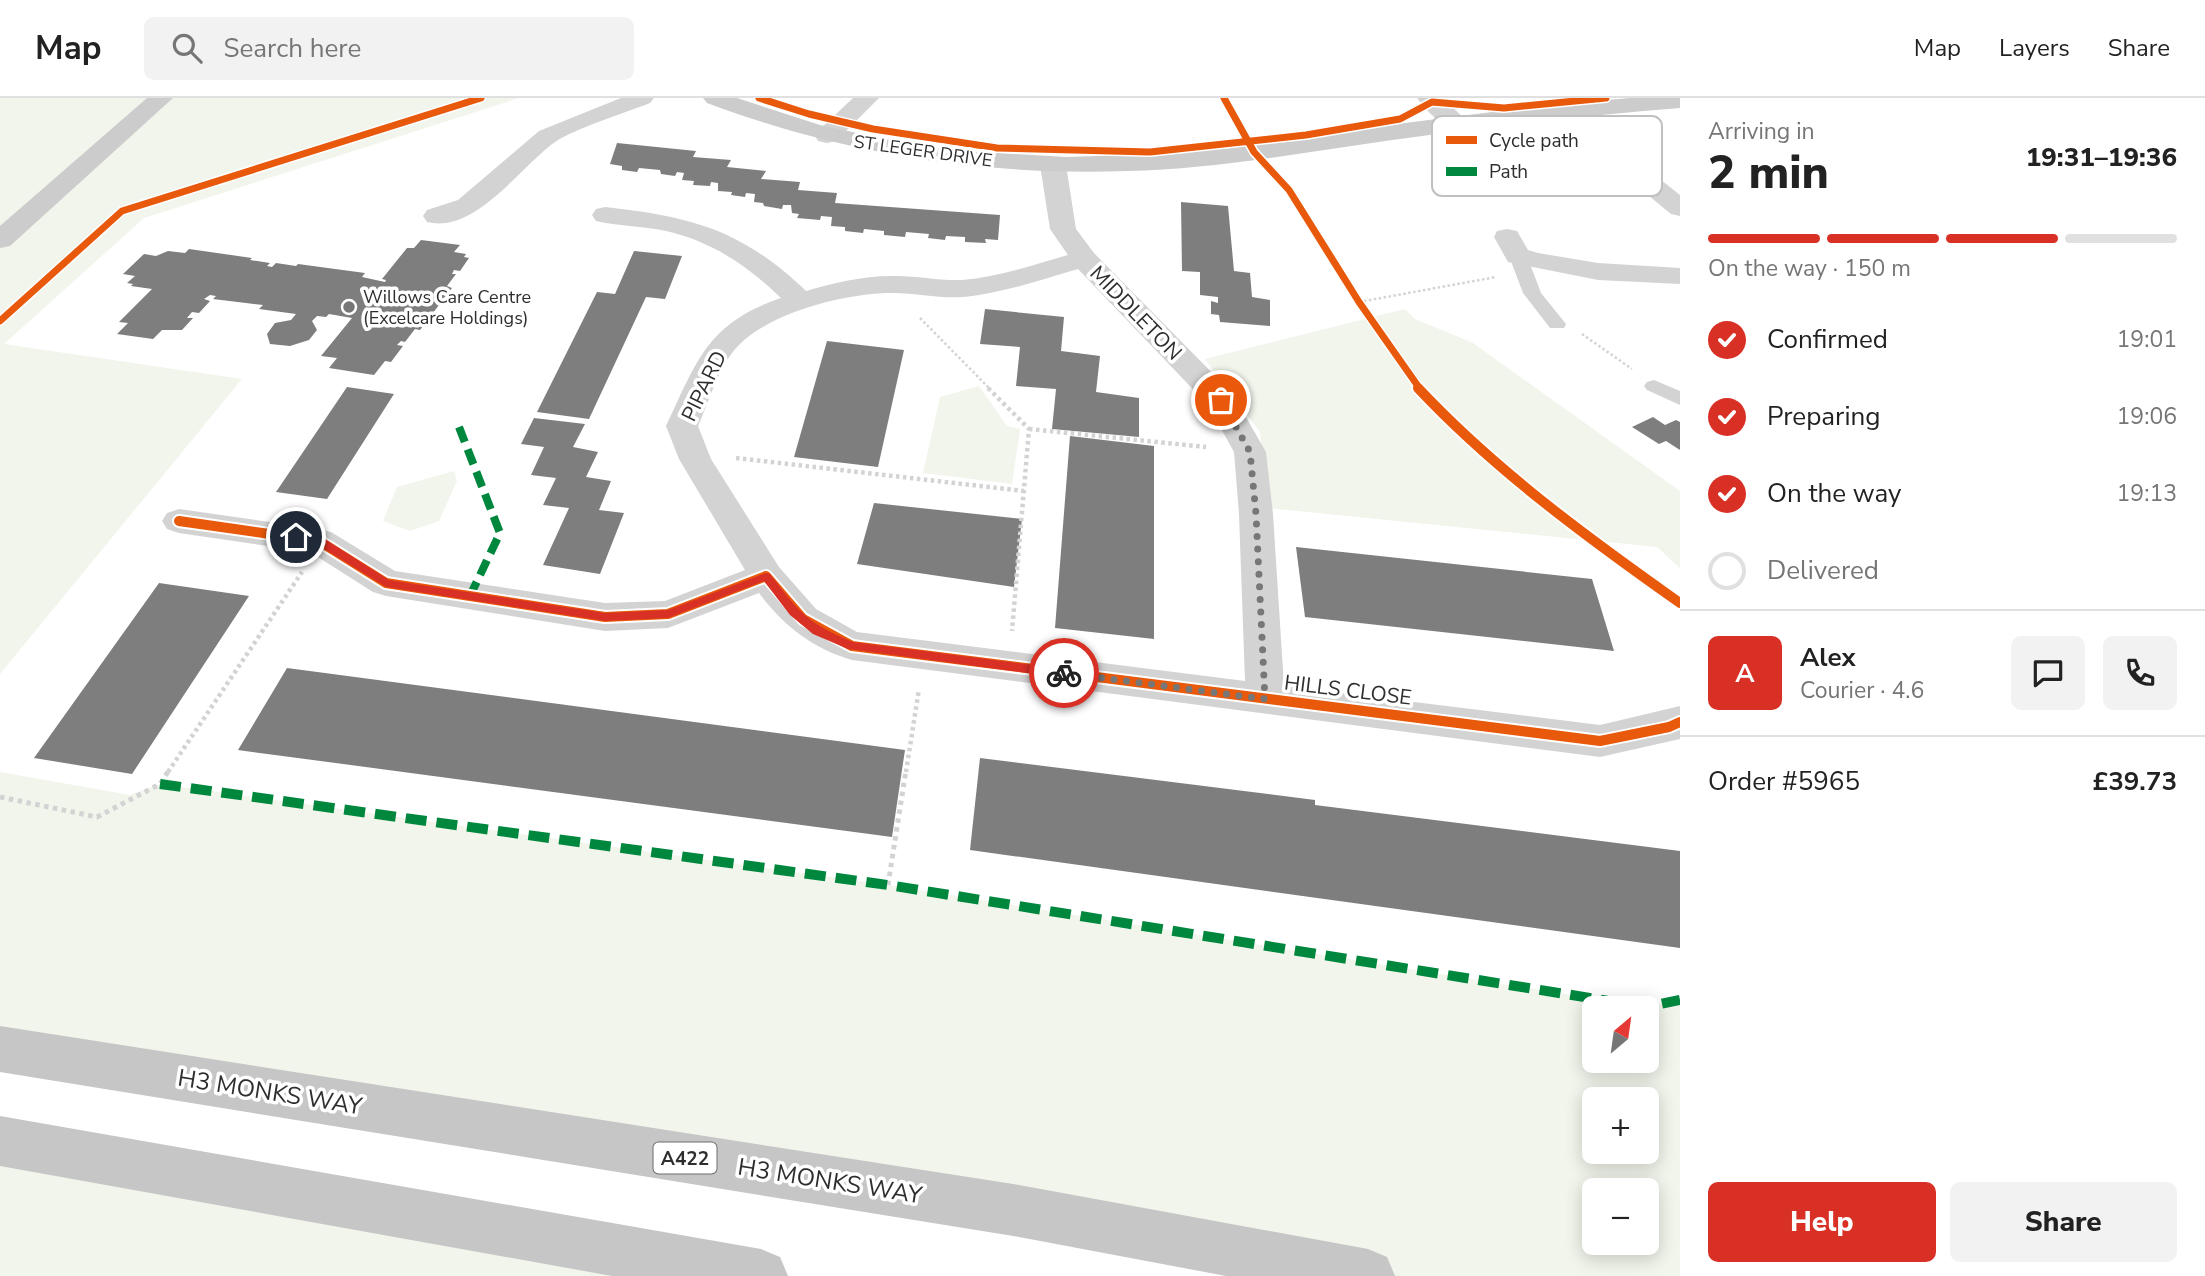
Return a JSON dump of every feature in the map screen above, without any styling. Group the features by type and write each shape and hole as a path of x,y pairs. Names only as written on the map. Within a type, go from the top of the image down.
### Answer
{"main road":[{"name":"H3 MONKS WAY","path":"0,1049 1019,1211 1368,1276"},
{"path":"0,1141 761,1276"}],"street":[{"path":"0,240 161,98"},
{"path":"436,216 467,206 548,136 642,98"},
{"name":"ST LEGER DRIVE","path":"715,98 827,136 894,150 967,160 1053,165 1122,164 1254,152 1432,127"},
{"path":"827,136 867,98"},
{"path":"1429,98 1449,116"},
{"name":"ST LEGER DRIVE","path":"1517,116 1680,101"},
{"path":"1560,111 1566,116"},
{"name":"MIDDLETON","path":"1053,165 1063,229 1084,260 1221,400 1250,452 1256,514 1265,699"},
{"path":"605,215 663,221 709,235 741,249 771,271 800,302"},
{"path":"1512,246 1567,268 1629,276 1680,276"},
{"name":"PIPARD","path":"766,576 693,453 682,426 707,372 730,337 765,316 800,302 852,287 887,285 948,289 992,284 1084,260"},
{"path":"178,521 322,543 386,583 605,617 668,614 766,576"},
{"name":"HILLS CLOSE","path":"766,576 793,612 817,631 852,646 1600,741 1669,727 1680,722"}],"lane":[{"path":"1512,246 1530,294 1557,324"},
{"path":"1654,386 1680,398"}],"path":[{"path":"1359,302 1494,279 1512,246"},
{"path":"887,285 1029,429 1250,452"},
{"path":"1352,291 1367,314"},
{"path":"1557,324 1570,323 1602,350 1647,377 1654,386"},
{"path":"1010,667 1029,429"},
{"path":"693,453 1024,491"},
{"path":"0,797 97,817 160,784 322,543"},
{"path":"888,885 924,656"}],"shaded area":[{"path":"0,98 519,98 144,218 4,344 242,379 0,674"},
{"path":"1405,309 1415,319 1473,343 1680,491 1680,568 1657,547 1267,508 1260,432 1205,359"},
{"path":"979,386 1007,426 1020,429 1012,484 923,473 940,397"},
{"path":"454,471 457,481 439,521 410,531 383,521 397,487"},
{"path":"0,772 130,795 160,784 888,885 1582,997 1582,1073 1659,1073 1659,1004 1680,1000 1680,1276 1368,1276 0,1037"},
{"path":"0,1141 761,1276 0,1276"}],"building":[{"path":"617,143 696,151 693,157 731,160 727,167 766,171 761,179 800,182 798,190 837,193 835,203 1000,215 998,240 985,239 986,243 965,242 965,237 946,236 945,240 928,238 929,234 906,232 905,237 864,229 863,233 845,231 845,227 831,226 832,217 821,216 820,220 797,218 799,214 792,213 791,205 783,205 782,209 764,206 763,203 754,202 755,194 746,193 745,197 718,191 718,183 711,182 710,186 693,185 694,181 682,180 684,173 677,172 675,176 661,174 660,170 622,170 622,166 610,164"},
{"path":"1181,202 1228,206 1234,271 1250,273 1252,297 1270,300 1270,326 1220,322 1219,315 1211,314 1211,301 1218,303 1218,297 1200,295 1200,272 1182,271"},
{"name":"Willows Care Centre (Excelcare Holdings)","path":"421,240 460,245 454,252 466,254 464,257 469,258 460,271 454,270 452,274 456,274 447,286 452,288 420,330 415,329 405,342 401,341 397,345 403,346 391,362 385,361 374,375 329,368 337,358 321,356 352,318 329,314 326,317 317,316 312,321 317,330 309,340 290,346 270,344 267,334 275,323 291,320 296,314 259,309 263,305 213,299 216,296 210,295 204,299 210,301 199,313 192,312 187,318 193,318 182,330 162,330 153,339 117,334 128,323 119,322 152,289 131,286 133,284 127,283 135,276 123,274 144,254 156,256 168,251 185,253 189,249 252,258 250,260 270,263 267,266 272,267 276,263 298,264 365,273 362,277 385,282 386,280 382,279 407,248 414,248"},
{"path":"634,251 682,256 665,299 646,297 589,419 537,412 597,292 615,294"},
{"path":"985,309 1064,317 1061,351 1100,356 1096,392 1139,398 1139,437 1052,429 1056,389 1016,386 1020,347 980,344"},
{"path":"827,341 904,350 878,467 794,457"},
{"path":"347,387 394,394 327,499 276,492"},
{"path":"1653,417 1665,425 1676,420 1680,422 1680,450 1666,441 1659,444 1632,427"},
{"path":"534,418 585,424 573,447 598,452 586,477 611,481 599,510 624,513 600,574 543,565 569,508 543,505 556,478 531,475 544,447 521,444"},
{"path":"1070,436 1154,446 1154,639 1055,628"},
{"path":"874,503 1022,519 1014,587 857,564"},
{"path":"1296,547 1592,579 1614,651 1305,617"},
{"path":"159,583 249,596 132,774 34,758"},
{"path":"287,668 905,750 892,837 238,750"},
{"path":"980,758 1315,800 1315,805 1680,851 1680,948 970,850"}],"marked path":[{"path":"459,427 500,533 470,596"},
{"path":"160,784 888,885 1646,1007 1680,1000"}],"cycle path":[{"path":"0,321 122,211 481,98"},
{"path":"759,98 809,114 873,129 997,148 1150,152 1306,135 1400,119 1432,102 1504,108 1606,98"},
{"path":"1224,98 1254,152 1289,190 1413,382 1456,428 1593,542 1680,603"},
{"path":"179,521 319,541 386,583 605,617 668,614 766,576 803,619 852,646 1600,741 1669,727 1680,722"}],"way so far":[{"path":"1064,673 1265,699 1256,514 1250,452 1221,400"}],"place":[{"name":"Willows Care Centre (Excelcare Holdings)","path":"349,307"}],"route":[{"path":"296,537 319,541 386,583 605,617 668,614 766,576 793,612 817,631 852,646 1064,673"}]}
